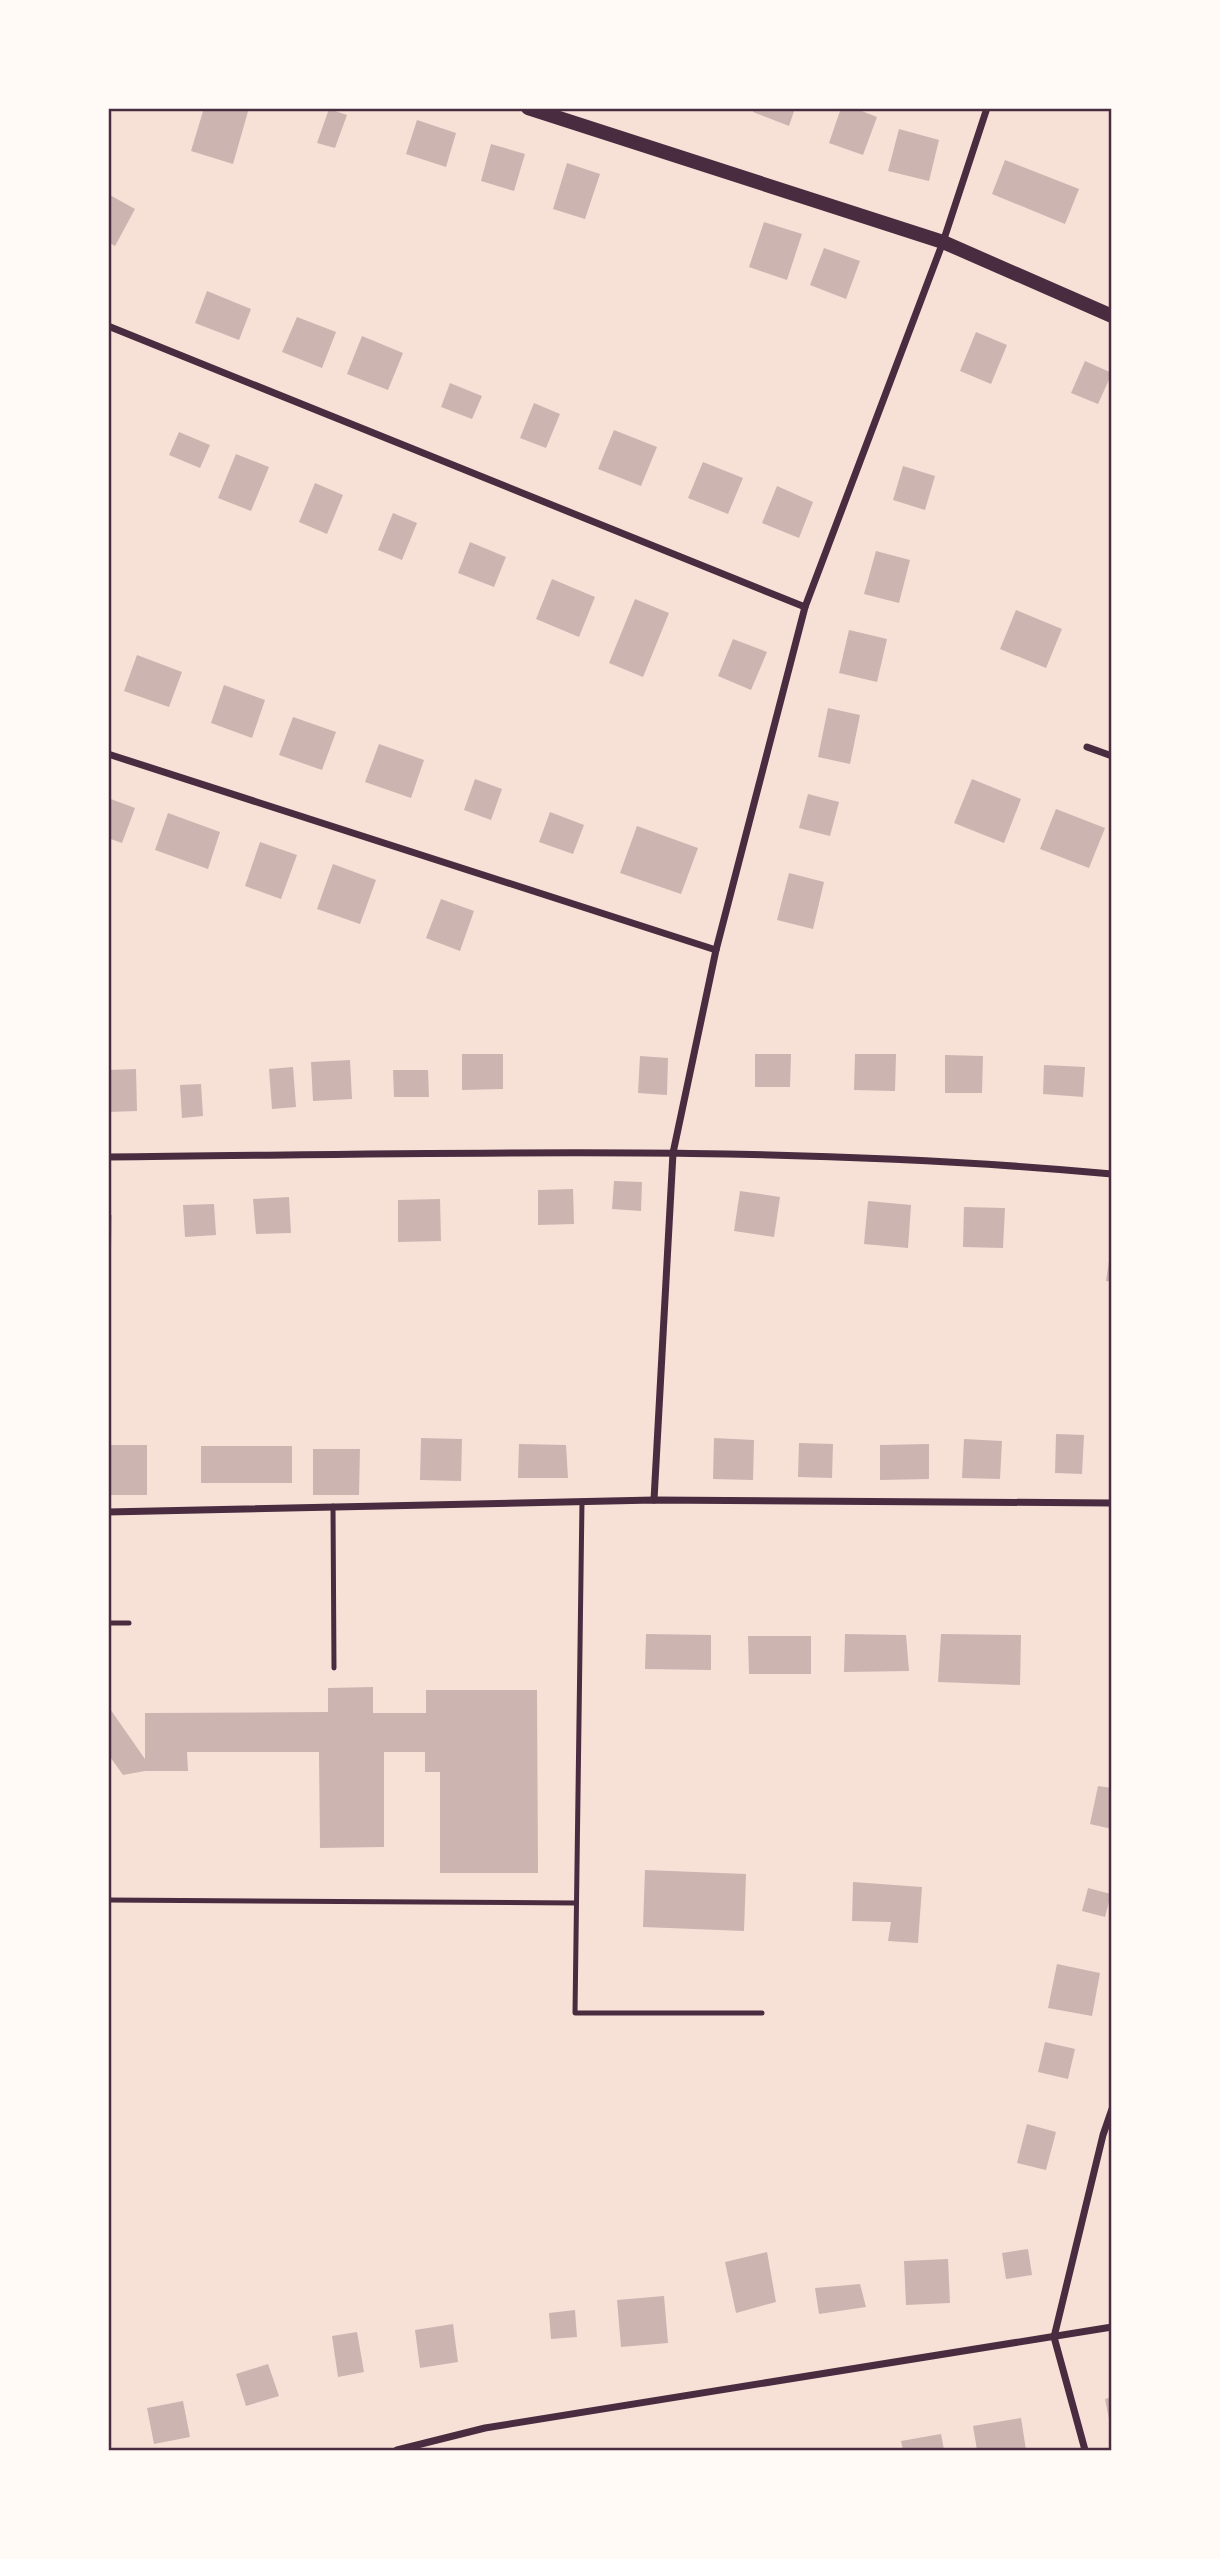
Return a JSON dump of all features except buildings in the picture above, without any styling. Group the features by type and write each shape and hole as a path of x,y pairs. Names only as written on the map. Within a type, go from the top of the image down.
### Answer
{"main road":[{"path":"528,108 943,242 1111,316"}],"street":[{"path":"654,1500 673,1153 716,950 805,607 943,242 987,108"},
{"path":"108,326 805,607"},
{"path":"1087,747 1111,756"},
{"path":"108,754 716,950"},
{"path":"108,1157 673,1153 1009,1164 1111,1174"},
{"path":"108,1512 654,1500 1111,1503"},
{"path":"1085,2451 1054,2337 1111,2109"},
{"path":"397,2451 485,2428 1111,2327"}],"lane":[{"path":"582,1501 575,2012 762,2013"},
{"path":"333,1506 334,1668"},
{"path":"108,1623 129,1623"},
{"path":"108,1900 576,1903"}]}
